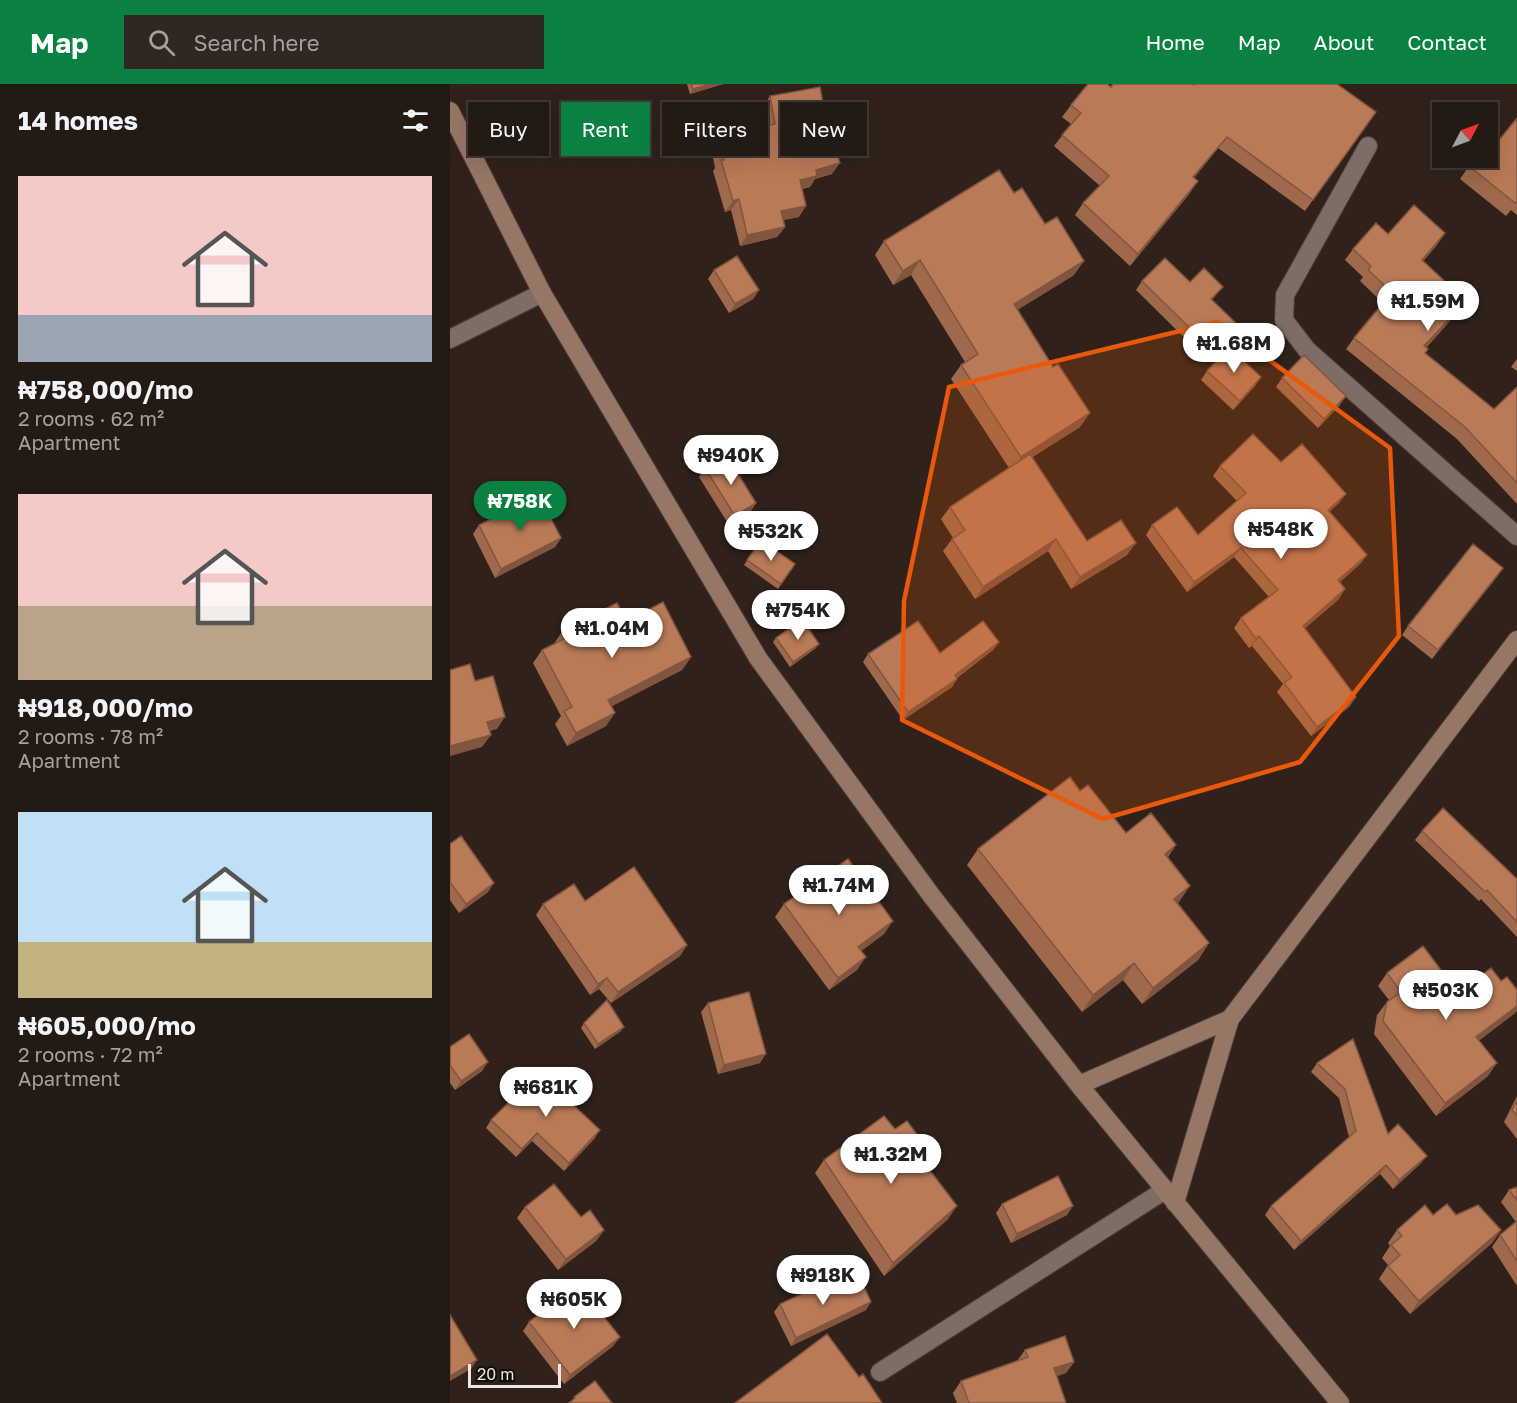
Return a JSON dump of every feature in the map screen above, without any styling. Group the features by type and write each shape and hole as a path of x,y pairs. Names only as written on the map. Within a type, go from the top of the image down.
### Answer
{"street":[{"path":"450,111 542,293 758,658 931,895 1170,1197 1340,1403"},
{"path":"1368,146 1285,295 1284,320 1307,350 1517,536"},
{"path":"450,339 542,293"},
{"path":"880,1372 1170,1197 1230,1019 1517,640"},
{"path":"1080,1085 1230,1019"}],"highlighted area":[{"path":"1217,322 1390,448 1399,636 1300,762 1103,819 902,720 904,601 949,387"}],"building":[{"path":"691,84 711,84 693,89"},
{"path":"1088,84 1107,84 1111,87 1113,84 1337,84 1376,112 1313,200 1227,137 1193,177 1198,181 1138,254 1083,203 1109,176 1062,135 1081,113 1071,105"},
{"path":"820,87 823,102 780,102 780,156 838,156 840,163 816,170 817,176 800,180 806,206 781,211 785,227 747,235 739,199 733,201 721,160 724,160 723,156 768,156 768,125 775,124 770,96"},
{"path":"1517,118 1517,201 1515,203 1471,168 1498,168 1498,137 1500,139"},
{"path":"999,170 1014,193 1022,188 1045,224 1057,217 1084,261 1014,304 1053,367 1058,364 1090,413 1021,457 961,365 978,354 920,260 903,271 884,241"},
{"path":"1414,205 1445,233 1422,260 1466,301 1424,346 1428,349 1425,353 1494,409 1517,387 1517,483 1465,427 1354,338 1392,292 1368,270 1371,266 1353,249 1376,223 1388,234"},
{"path":"737,256 759,290 735,304 714,270"},
{"path":"1165,258 1190,282 1204,268 1223,287 1211,299 1238,325 1213,351 1142,281"},
{"path":"1229,347 1261,377 1240,401 1207,371"},
{"path":"1304,355 1346,396 1324,419 1282,378"},
{"path":"1253,434 1281,462 1302,444 1346,494 1328,510 1367,555 1338,580 1345,589 1303,626 1356,697 1317,727 1284,683 1292,677 1259,636 1256,639 1241,618 1278,590 1241,548 1194,582 1152,525 1177,507 1198,535 1246,493 1220,466"},
{"path":"1030,454 1087,541 1121,520 1136,543 1080,577 1056,539 983,587 952,539 965,530 950,507"},
{"path":"727,456 756,503 735,516 705,468"},
{"path":"539,495 561,538 501,569 479,525"},
{"path":"761,540 795,564 781,584 747,560"},
{"path":"1473,544 1503,568 1438,650 1408,626"},
{"path":"663,602 691,657 608,700 615,713 576,733 564,711 572,707 542,650 566,638 563,630 617,603 627,621"},
{"path":"802,619 819,644 793,662 776,638"},
{"path":"918,621 940,653 983,621 999,642 955,675 957,679 908,712 868,654"},
{"path":"470,664 475,681 493,676 505,717 487,722 491,735 450,746 450,670"},
{"path":"1070,777 1080,791 1088,785 1126,833 1151,813 1176,845 1165,854 1190,886 1174,899 1209,943 1153,988 1134,963 1093,995 978,849"},
{"path":"1443,808 1517,879 1517,922 1487,890 1485,892 1422,831"},
{"path":"461,836 494,883 466,904 450,882 450,844"},
{"path":"848,859 893,921 858,947 866,957 838,978 784,904"},
{"path":"634,867 687,945 618,992 607,978 598,984 543,904 574,884 585,901"},
{"path":"1423,946 1458,993 1491,968 1501,981 1507,977 1517,990 1517,1006 1476,1037 1497,1063 1445,1103 1383,1021 1387,1002 1401,992 1387,973"},
{"path":"749,992 766,1054 724,1065 708,1003"},
{"path":"607,1000 624,1027 598,1044 584,1023"},
{"path":"469,1034 488,1062 461,1081 450,1065 450,1047"},
{"path":"1353,1039 1388,1134 1398,1124 1427,1156 1399,1180 1386,1165 1301,1241 1271,1206 1356,1131 1345,1089 1317,1063"},
{"path":"542,1069 571,1097 568,1100 600,1130 569,1163 537,1133 522,1149 491,1120"},
{"path":"1517,1100 1517,1116 1512,1110"},
{"path":"884,1116 895,1129 907,1121 930,1152 922,1160 957,1206 893,1263 824,1160"},
{"path":"1058,1176 1073,1206 1017,1234 1002,1204"},
{"path":"554,1184 581,1217 590,1210 604,1230 566,1259 525,1207"},
{"path":"1517,1187 1517,1200 1509,1190"},
{"path":"1447,1204 1456,1215 1478,1205 1501,1230 1419,1301 1388,1266 1400,1255 1391,1245 1402,1236 1397,1230 1425,1205 1433,1215"},
{"path":"1517,1221 1517,1261 1500,1235"},
{"path":"831,1280 836,1290 861,1280 871,1302 796,1338 780,1304"},
{"path":"578,1284 620,1337 570,1375 529,1322"},
{"path":"450,1315 477,1360 450,1376"},
{"path":"827,1334 859,1377 863,1374 882,1403 735,1403"},
{"path":"1065,1336 1074,1362 1054,1368 1066,1403 969,1403 961,1381 1028,1357 1025,1350"},
{"path":"595,1381 612,1403 569,1403 574,1397"}]}
